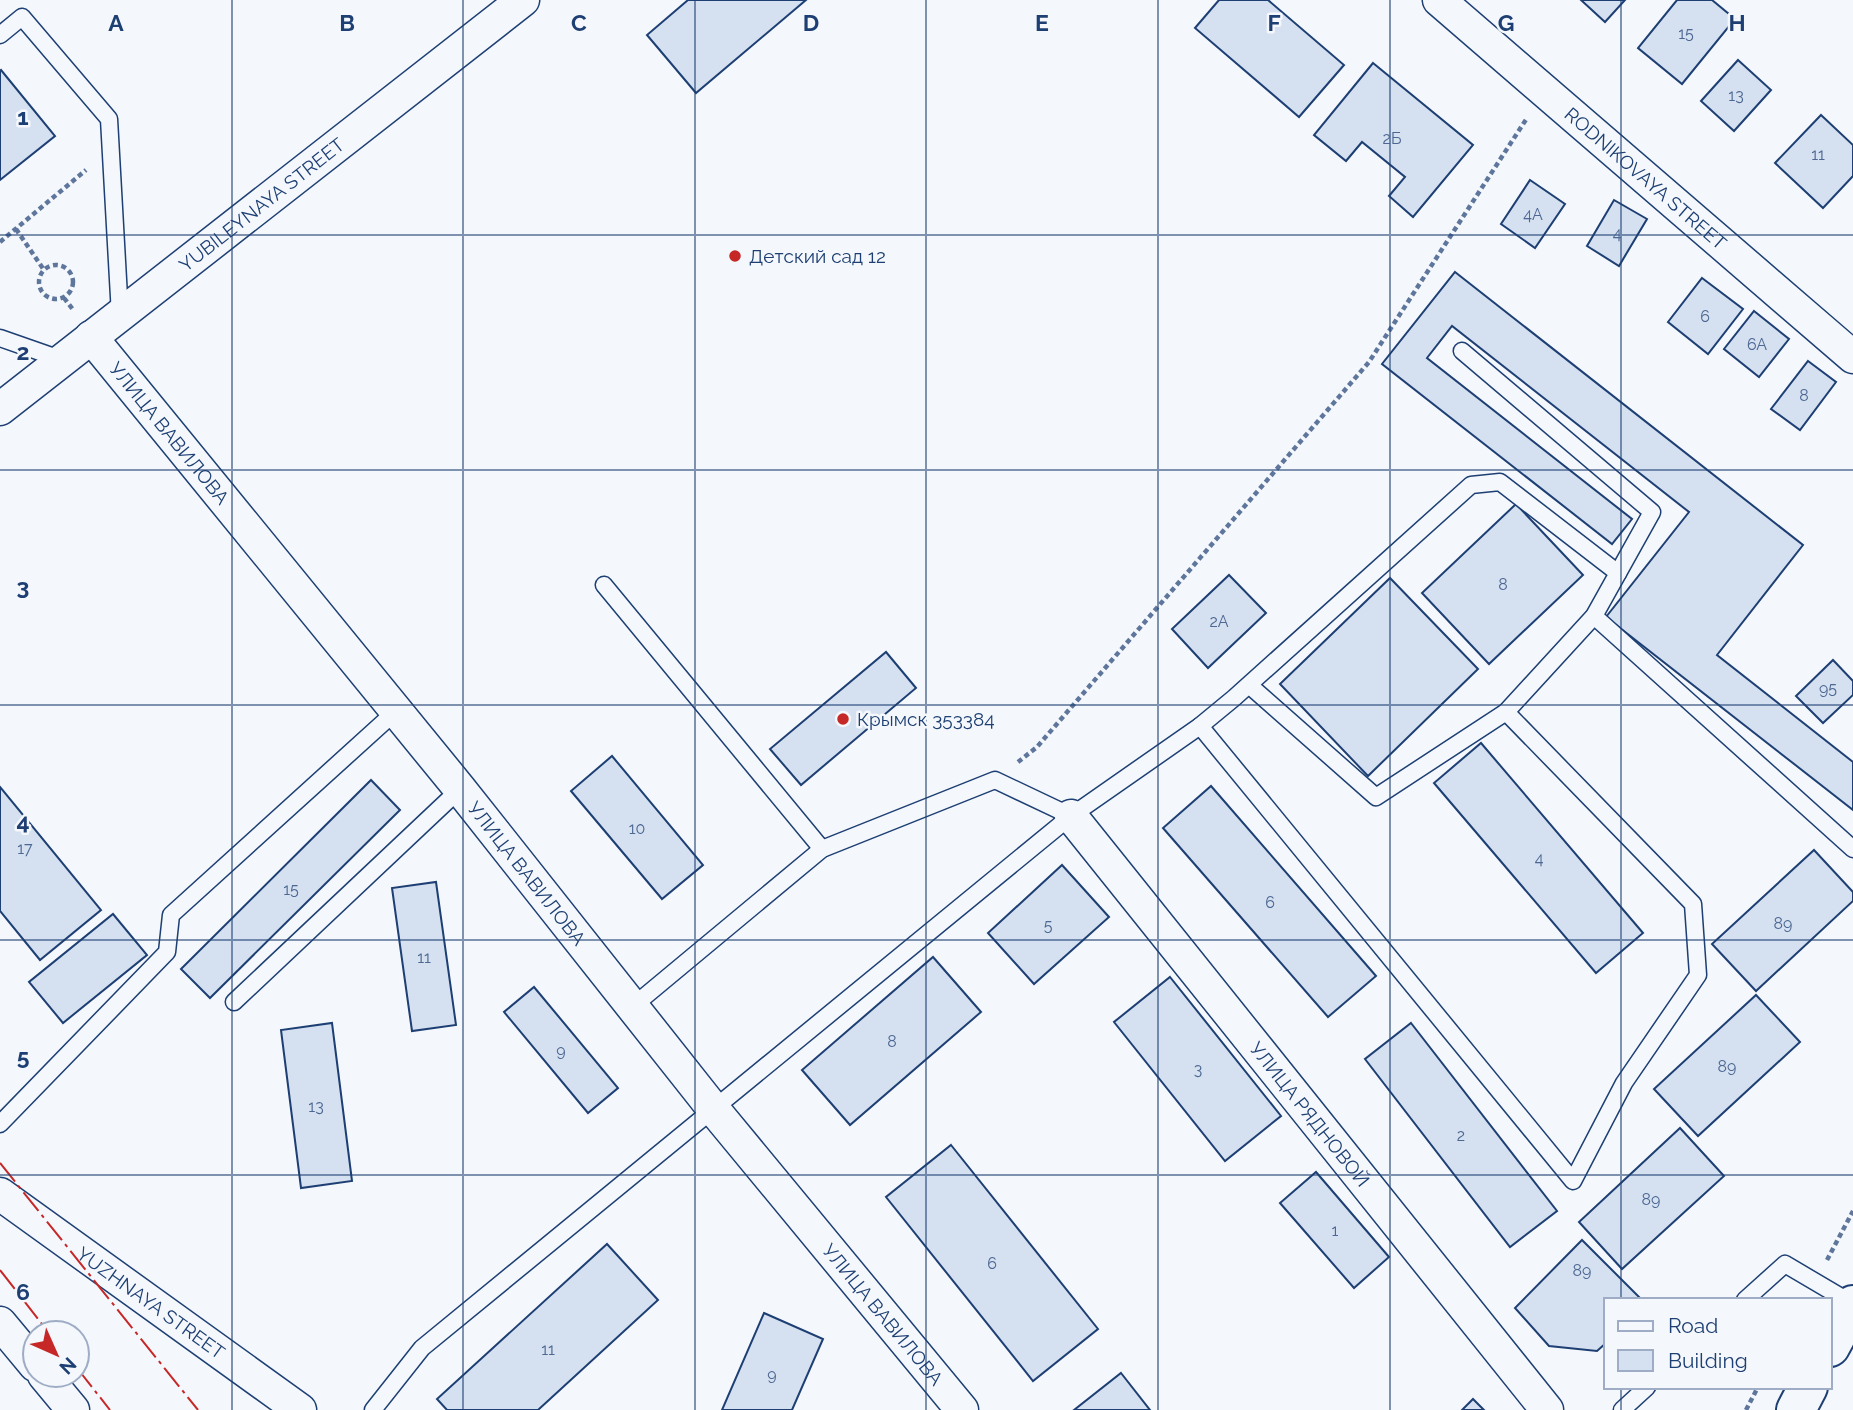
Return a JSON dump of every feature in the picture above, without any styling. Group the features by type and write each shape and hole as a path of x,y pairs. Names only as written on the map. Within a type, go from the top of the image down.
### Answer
{"highway":[{"path":"1832,1343 1853,1305"},
{"path":"1796,1410 1807,1389"}],"street":[{"name":"YUBILEYNAYA STREET","path":"0,409 523,0"},
{"name":"RODNIKOVAYA STREET","path":"1439,0 1852,354"},
{"name":"УЛИЦА ВАВИЛОВА","path":"92,337 460,789 715,1111 962,1410"},
{"name":"УЛИЦА РЯДНОВОЙ","path":"1071,816 1547,1410"},
{"name":"YUZHNAYA STREET","path":"0,1194 296,1409"},
{"path":"0,1323 21,1348"},
{"path":"56,1389 73,1410"}],"lane":[{"path":"0,35 22,17 109,120 120,315"},
{"path":"0,338 63,360"},
{"path":"1249,685 1376,797 1506,712 1594,616 1652,512 1462,351"},
{"path":"373,1410 422,1348 715,1111 1071,816 1199,726 1249,685 1471,485 1500,482 1618,573"},
{"path":"604,585 822,849"},
{"path":"1594,616 1853,849"},
{"path":"0,1124 167,952 170,915 396,712"},
{"path":"1199,726 1573,1181 1624,1083 1698,975 1693,904 1506,712"},
{"path":"632,1007 822,849 995,780 1071,816"},
{"path":"234,1002 460,789"},
{"path":"1747,1298 1785,1264 1853,1305"},
{"path":"1622,1410 1645,1389"}],"path":[{"path":"995,780 1037,747 1369,362 1545,91"},
{"path":"0,242 111,150"},
{"path":"16,229 44,270"},
{"path":"52,266 68,270 74,285 70,292 56,300 48,298 39,285 44,270 52,266"},
{"path":"1815,1282 1853,1212"},
{"path":"1746,1410 1757,1389"}],"building":[{"path":"688,0 806,0 696,93 647,35"},
{"path":"1219,0 1268,0 1344,65 1299,117 1195,28"},
{"path":"1581,0 1625,0 1605,22"},
{"path":"1677,0 1712,0 1735,19 1682,84 1638,48"},
{"path":"1738,60 1771,90 1734,131 1701,101"},
{"path":"1373,63 1473,145 1413,217 1389,196 1405,177 1362,142 1346,161 1314,135"},
{"path":"0,71 55,136 0,180"},
{"path":"1821,115 1853,145 1853,176 1823,208 1775,163"},
{"path":"1530,180 1565,204 1535,248 1501,224"},
{"path":"1614,200 1647,219 1619,266 1587,246"},
{"path":"1455,272 1803,545 1717,655 1853,762 1853,810 1606,617 1689,512 1452,326 1427,358 1632,519 1612,544 1382,364"},
{"path":"1702,278 1743,309 1708,354 1668,322"},
{"path":"1754,311 1789,339 1759,377 1724,349"},
{"path":"1808,361 1836,382 1800,430 1771,409"},
{"path":"1516,504 1583,575 1489,664 1422,593"},
{"path":"1229,575 1266,613 1208,668 1172,629"},
{"path":"1390,578 1478,669 1368,776 1280,684"},
{"path":"886,652 916,688 801,785 770,749"},
{"path":"1833,660 1853,681 1853,695 1823,723 1796,696"},
{"path":"1481,743 1643,933 1596,973 1434,783"},
{"path":"612,756 703,865 662,899 571,791"},
{"path":"371,780 400,810 210,998 181,969"},
{"path":"1211,786 1376,976 1328,1017 1163,828"},
{"path":"0,787 101,910 40,960 0,911"},
{"path":"1814,850 1853,892 1853,901 1756,991 1712,944"},
{"path":"1062,865 1109,917 1034,984 988,933"},
{"path":"436,882 456,1025 412,1031 392,888"},
{"path":"113,914 147,955 63,1023 29,982"},
{"path":"933,957 981,1012 850,1125 802,1070"},
{"path":"1170,977 1281,1116 1225,1161 1114,1022"},
{"path":"534,987 618,1088 588,1113 504,1012"},
{"path":"1756,995 1800,1042 1698,1136 1654,1089"},
{"path":"332,1023 352,1181 301,1188 281,1030"},
{"path":"1411,1023 1557,1211 1510,1247 1365,1059"},
{"path":"1680,1128 1724,1176 1622,1269 1579,1222"},
{"path":"951,1145 1098,1329 1033,1381 886,1197"},
{"path":"1316,1172 1389,1257 1354,1288 1280,1203"},
{"path":"1582,1240 1640,1298 1604,1298 1604,1345 1597,1351 1549,1346 1515,1308"},
{"path":"607,1244 658,1300 538,1410 447,1410 437,1399"},
{"path":"764,1313 823,1339 792,1410 722,1410"},
{"path":"1121,1373 1150,1410 1074,1410"},
{"path":"1473,1399 1484,1410 1462,1410"}],"power":[{"path":"0,1163 198,1410"},
{"path":"0,1270 38,1319"},
{"path":"91,1386 110,1410"}],"place":[{"name":"Детский сад 12","path":"735,256"},
{"name":"Крымск 353384","path":"843,719"}]}
